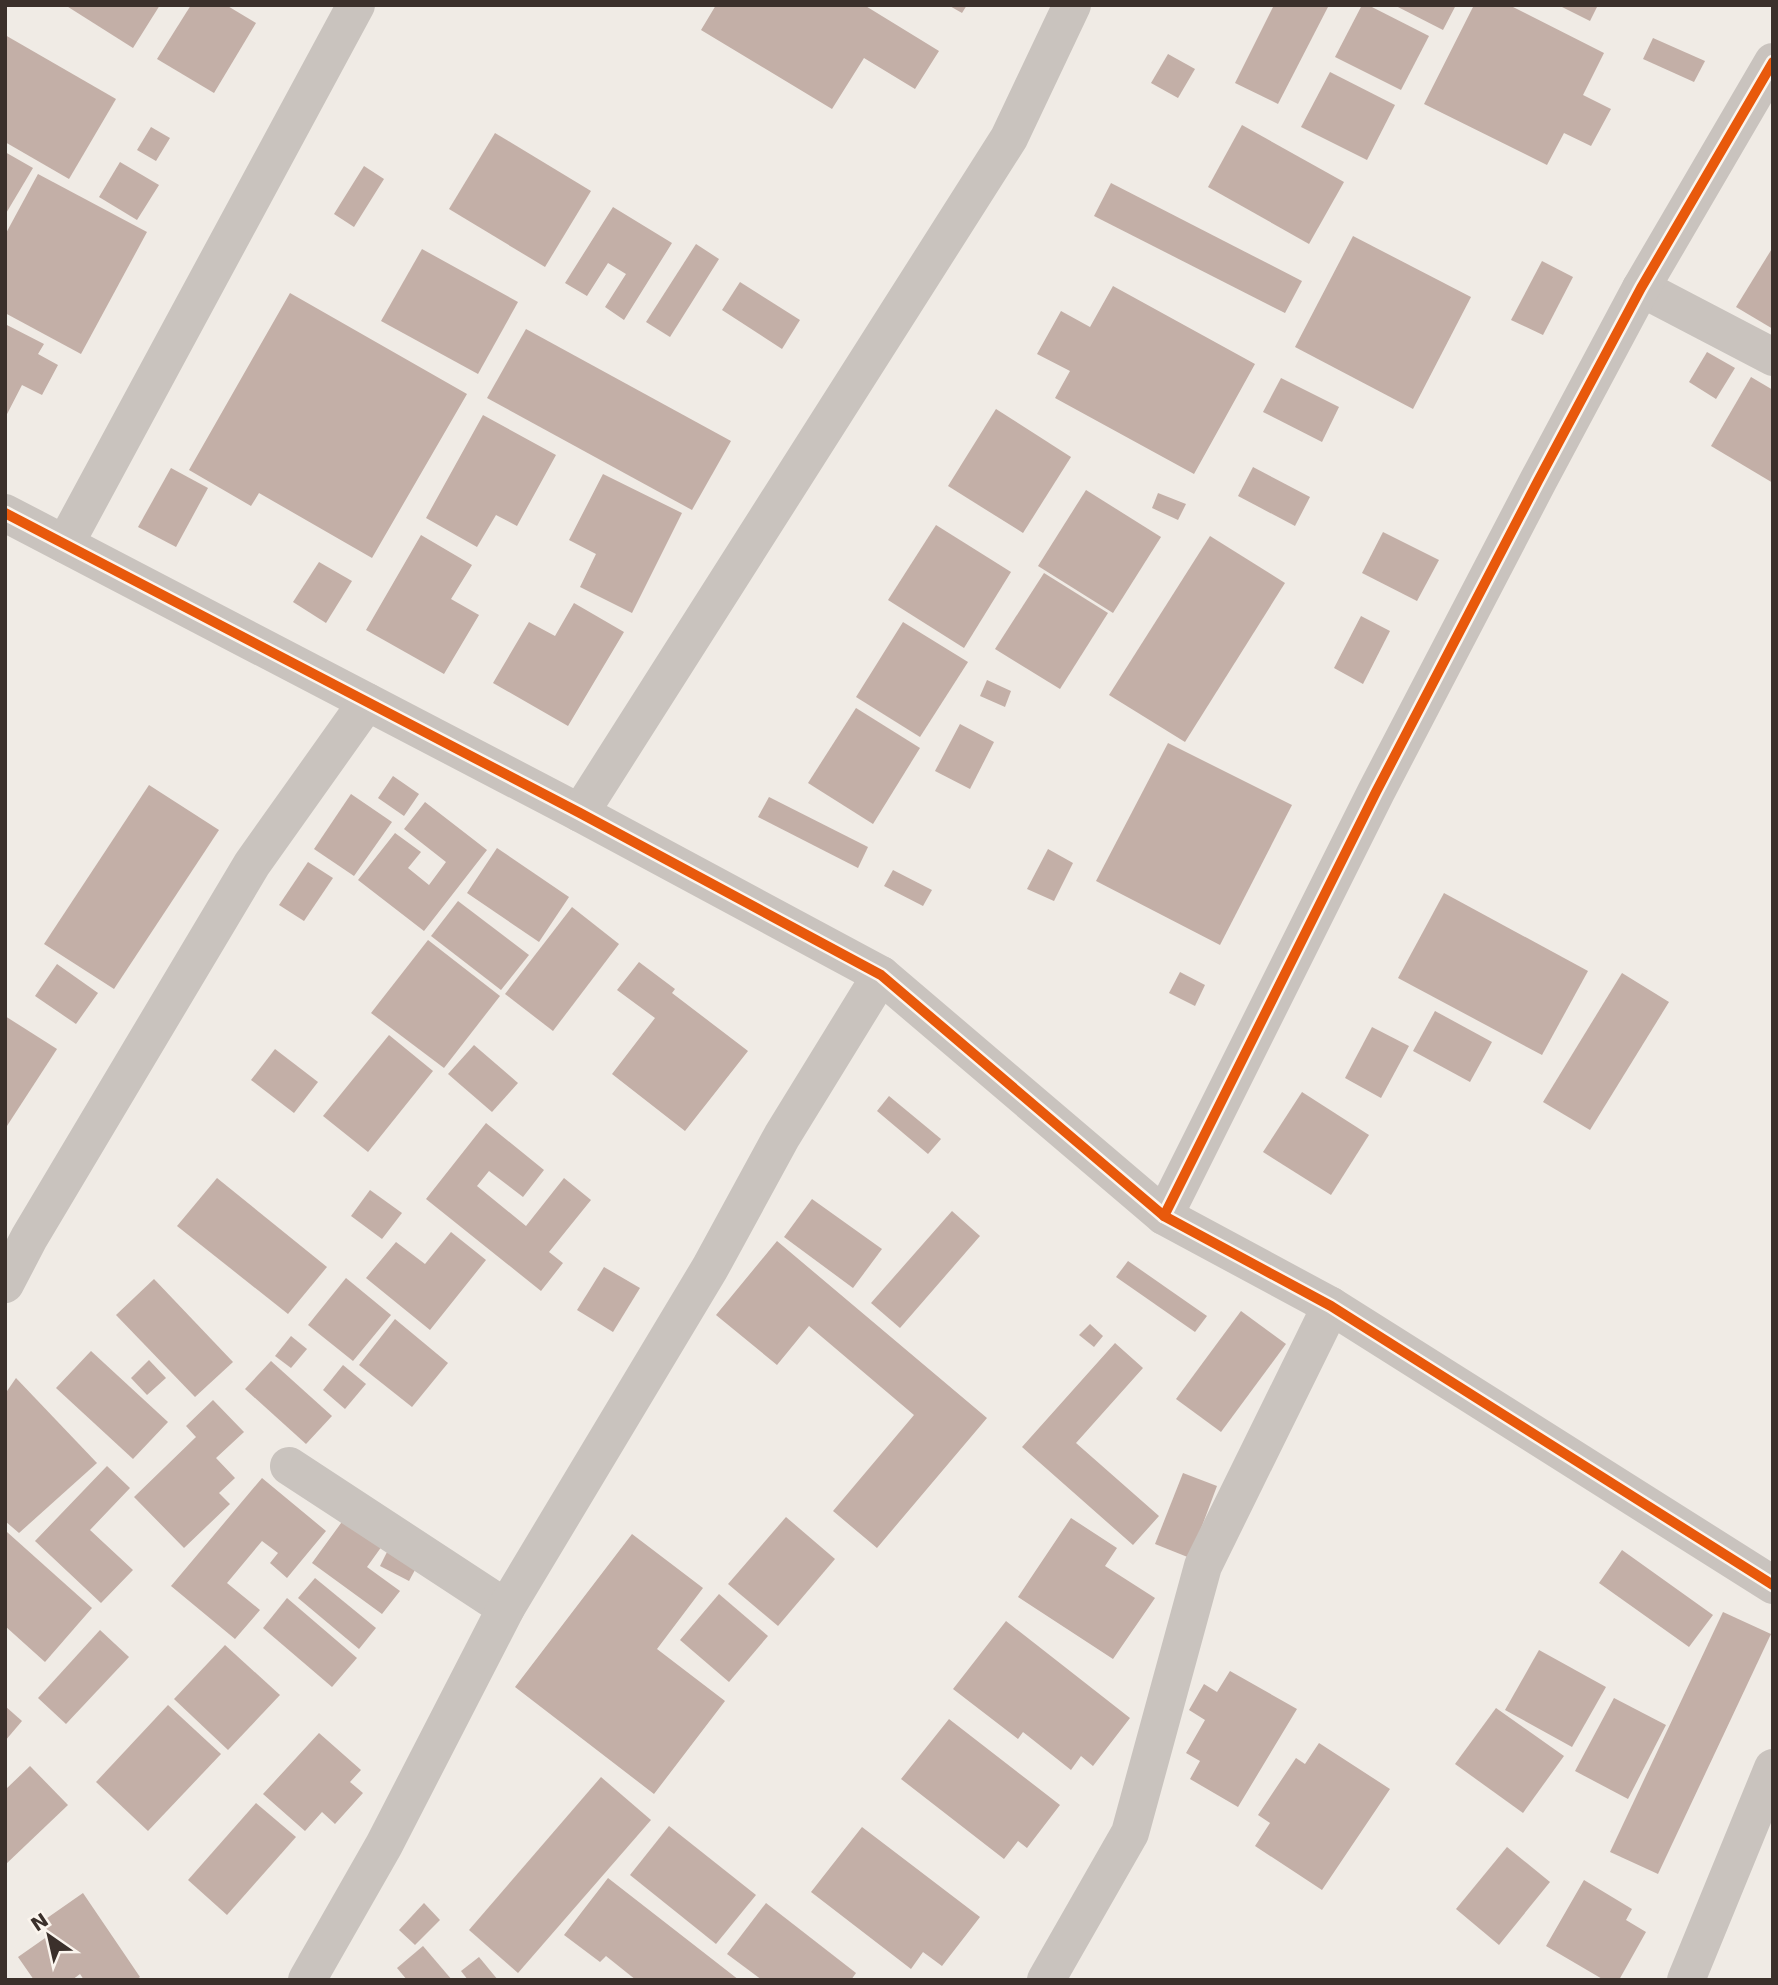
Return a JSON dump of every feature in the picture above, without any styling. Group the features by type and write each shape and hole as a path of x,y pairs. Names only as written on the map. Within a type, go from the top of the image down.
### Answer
{"street":[{"path":"65,544 356,5"},
{"path":"580,813 1009,138 1072,5"},
{"path":"1164,1216 1376,792 1641,288 1773,62"},
{"path":"1641,288 1773,357"},
{"path":"5,513 580,813 881,975 1164,1216 1331,1306 1773,1585"},
{"path":"5,1284 29,1238 252,864 367,702"},
{"path":"307,1980 384,1845 506,1608 710,1268 782,1136 881,975"},
{"path":"1045,1980 1130,1833 1203,1566 1331,1306"},
{"path":"289,1466 506,1608"},
{"path":"1686,1980 1773,1768"}],"building":[{"path":"65,5 160,5 133,48"},
{"path":"191,5 226,5 256,23 214,93 157,59"},
{"path":"716,5 864,5 939,51 915,89 864,58 832,109 701,30"},
{"path":"948,5 967,5 962,13"},
{"path":"1274,5 1329,5 1278,104 1235,83"},
{"path":"1362,5 1368,5 1429,36 1401,90 1335,57"},
{"path":"1394,5 1456,5 1443,30"},
{"path":"1474,5 1509,5 1604,53 1583,95 1611,109 1591,146 1564,133 1547,165 1424,104"},
{"path":"1558,5 1598,5 1590,21"},
{"path":"5,35 116,99 69,179 5,142"},
{"path":"1653,38 1705,61 1694,82 1643,59"},
{"path":"1168,54 1195,69 1178,98 1151,83"},
{"path":"1330,72 1395,105 1367,160 1301,127"},
{"path":"1242,125 1344,182 1309,244 1208,187"},
{"path":"151,127 170,138 156,161 137,150"},
{"path":"495,133 591,191 545,267 449,209"},
{"path":"5,152 33,168 5,215"},
{"path":"120,162 159,185 137,220 99,197"},
{"path":"364,166 384,179 354,227 334,214"},
{"path":"38,174 147,232 81,354 5,313 5,235"},
{"path":"1111,183 1302,281 1285,313 1094,216"},
{"path":"613,207 672,243 624,320 605,307 626,274 608,263 587,296 565,283"},
{"path":"1353,236 1471,297 1413,409 1295,347"},
{"path":"696,244 719,259 670,337 646,322"},
{"path":"1773,247 1773,329 1736,307"},
{"path":"422,249 518,302 478,374 381,321"},
{"path":"1542,261 1573,277 1543,335 1511,320"},
{"path":"740,282 800,320 782,349 722,310"},
{"path":"1113,286 1255,364 1194,474 1055,398 1070,371 1037,354 1061,311 1090,327"},
{"path":"290,293 467,394 372,558 259,493 251,506 189,470"},
{"path":"5,324 44,344 38,354 58,365 42,395 22,385 5,418"},
{"path":"526,329 731,441 692,510 487,398"},
{"path":"1707,352 1735,368 1716,399 1689,382"},
{"path":"1751,377 1773,390 1773,483 1711,446"},
{"path":"1281,378 1339,407 1322,442 1263,412"},
{"path":"996,409 1071,457 1023,533 948,486"},
{"path":"483,415 556,455 517,526 496,515 477,547 426,518"},
{"path":"1253,467 1310,497 1295,526 1238,496"},
{"path":"171,468 208,488 176,547 138,527"},
{"path":"603,474 682,513 632,613 580,587 596,554 569,540"},
{"path":"1086,490 1161,537 1113,613 1038,566"},
{"path":"1158,493 1186,504 1178,520 1152,508"},
{"path":"936,525 1011,572 964,648 888,600"},
{"path":"1383,532 1439,560 1417,601 1362,573"},
{"path":"421,535 472,565 451,599 479,615 444,674 366,630"},
{"path":"1210,536 1285,583 1185,742 1109,695"},
{"path":"319,562 352,581 326,623 293,602"},
{"path":"1044,573 1108,613 1060,689 995,649"},
{"path":"574,603 624,632 568,726 493,683 529,622 555,636"},
{"path":"1361,616 1390,631 1363,684 1334,668"},
{"path":"903,622 968,662 920,737 856,697"},
{"path":"987,680 1011,691 1005,707 980,696"},
{"path":"856,708 920,748 873,824 808,783"},
{"path":"960,724 994,742 970,789 935,771"},
{"path":"1168,743 1292,805 1220,945 1096,881"},
{"path":"393,776 419,794 404,816 378,798"},
{"path":"149,785 219,830 114,989 44,944"},
{"path":"351,794 392,822 354,876 314,849"},
{"path":"769,797 868,847 858,868 758,817"},
{"path":"425,802 487,850 424,931 358,880 395,833 421,852 408,868 429,885 446,862 404,829"},
{"path":"497,848 569,897 539,942 467,893"},
{"path":"1048,849 1073,863 1054,901 1027,889"},
{"path":"308,862 333,878 304,921 279,905"},
{"path":"893,870 932,890 923,906 884,886"},
{"path":"1444,893 1588,971 1542,1055 1398,978"},
{"path":"458,901 529,955 501,990 431,936"},
{"path":"572,907 619,944 553,1031 505,994"},
{"path":"428,940 500,996 444,1068 371,1013"},
{"path":"639,962 675,989 672,993 748,1051 685,1131 612,1074 655,1018 617,990"},
{"path":"57,964 98,993 76,1024 35,996"},
{"path":"1180,972 1205,985 1195,1006 1169,993"},
{"path":"1622,973 1669,1002 1590,1130 1543,1102"},
{"path":"1435,1011 1492,1042 1470,1082 1413,1051"},
{"path":"5,1016 57,1049 5,1129"},
{"path":"1372,1027 1409,1046 1381,1098 1345,1078"},
{"path":"389,1035 433,1071 368,1152 323,1116"},
{"path":"474,1045 518,1083 492,1112 448,1074"},
{"path":"275,1049 318,1082 294,1113 251,1080"},
{"path":"1302,1092 1369,1135 1331,1195 1263,1152"},
{"path":"889,1096 941,1139 928,1154 877,1111"},
{"path":"486,1123 544,1170 523,1197 489,1171 477,1186 526,1226 564,1178 591,1200 549,1252 563,1263 541,1291 426,1199"},
{"path":"217,1178 327,1267 288,1314 177,1226"},
{"path":"370,1190 402,1213 382,1239 351,1216"},
{"path":"812,1199 882,1249 853,1288 784,1237"},
{"path":"952,1211 980,1236 900,1328 871,1303"},
{"path":"451,1232 486,1260 430,1330 366,1278 396,1242 425,1264"},
{"path":"777,1241 987,1418 877,1548 833,1511 914,1415 809,1326 777,1365 716,1315"},
{"path":"1128,1261 1207,1316 1195,1332 1116,1277"},
{"path":"604,1267 640,1288 613,1332 577,1310"},
{"path":"346,1278 391,1315 353,1361 308,1325"},
{"path":"154,1279 233,1362 195,1397 116,1315"},
{"path":"1241,1311 1286,1344 1221,1432 1176,1399"},
{"path":"395,1319 448,1363 412,1407 359,1365"},
{"path":"1090,1324 1103,1336 1094,1347 1079,1335"},
{"path":"291,1336 307,1349 291,1368 275,1356"},
{"path":"1115,1343 1143,1368 1076,1443 1159,1516 1133,1545 1022,1447"},
{"path":"91,1351 168,1422 133,1459 56,1388"},
{"path":"149,1360 166,1378 147,1395 131,1378"},
{"path":"271,1361 332,1416 306,1444 245,1389"},
{"path":"343,1365 366,1384 345,1409 323,1390"},
{"path":"16,1378 97,1463 19,1533 5,1521 5,1394"},
{"path":"213,1400 244,1432 216,1458 235,1478 219,1493 230,1504 184,1548 134,1497 196,1437 186,1426"},
{"path":"107,1466 130,1488 90,1530 133,1570 101,1603 35,1541"},
{"path":"1183,1473 1217,1486 1190,1558 1155,1544"},
{"path":"262,1478 326,1531 287,1578 270,1563 278,1553 262,1541 227,1583 260,1610 235,1639 171,1586"},
{"path":"786,1517 835,1559 778,1626 728,1584"},
{"path":"1071,1518 1117,1548 1105,1566 1155,1598 1113,1659 1018,1597"},
{"path":"344,1519 382,1546 367,1567 400,1591 382,1614 312,1563"},
{"path":"7,1532 92,1608 45,1662 5,1626"},
{"path":"632,1534 703,1588 657,1649 725,1701 654,1794 515,1687"},
{"path":"1622,1550 1713,1615 1689,1647 1599,1583"},
{"path":"387,1552 416,1568 409,1581 380,1566"},
{"path":"315,1578 376,1628 359,1649 298,1598"},
{"path":"719,1594 768,1636 729,1682 680,1640"},
{"path":"287,1598 357,1658 332,1687 263,1628"},
{"path":"1723,1612 1771,1634 1658,1874 1610,1852"},
{"path":"1006,1621 1130,1718 1093,1766 1081,1756 1071,1770 1023,1732 1018,1739 953,1689"},
{"path":"100,1630 129,1657 66,1724 38,1698"},
{"path":"225,1645 280,1695 228,1750 174,1699"},
{"path":"1539,1650 1606,1687 1572,1747 1505,1710"},
{"path":"1230,1671 1297,1709 1238,1807 1190,1779 1200,1761 1186,1753 1205,1720 1189,1710 1204,1684 1217,1692"},
{"path":"1614,1698 1666,1725 1628,1799 1575,1771"},
{"path":"168,1705 221,1754 148,1831 96,1782"},
{"path":"5,1706 22,1721 5,1741"},
{"path":"1496,1708 1564,1756 1523,1813 1455,1764"},
{"path":"949,1719 1060,1805 1027,1848 1018,1841 1004,1859 901,1779"},
{"path":"319,1733 361,1770 350,1782 363,1793 335,1824 322,1812 305,1831 263,1794"},
{"path":"1319,1743 1390,1789 1322,1890 1255,1846 1270,1823 1258,1815 1296,1758 1305,1764"},
{"path":"30,1766 68,1805 5,1865 5,1790"},
{"path":"601,1777 651,1820 518,1973 469,1930"},
{"path":"256,1803 296,1837 227,1915 188,1880"},
{"path":"669,1826 756,1895 716,1944 630,1875"},
{"path":"862,1827 980,1917 942,1966 923,1952 911,1969 811,1892"},
{"path":"1507,1847 1550,1882 1499,1945 1456,1909"},
{"path":"608,1878 739,1980 636,1980 606,1956 600,1962 564,1935"},
{"path":"1584,1880 1632,1909 1626,1920 1646,1932 1619,1980 1604,1980 1546,1946"},
{"path":"83,1893 140,1977 136,1980 84,1980 80,1974 72,1980 34,1980 18,1957 48,1936 40,1923"},
{"path":"424,1903 440,1920 415,1945 399,1930"},
{"path":"766,1903 856,1973 851,1980 762,1980 727,1954"},
{"path":"423,1946 452,1980 407,1980 397,1968"},
{"path":"479,1957 498,1980 468,1980 461,1971"}],"cycle path":[{"path":"1164,1216 1376,792 1538,481 1641,288 1773,62"},
{"path":"5,513 580,813 881,975 1164,1216 1331,1306 1773,1585"}]}
